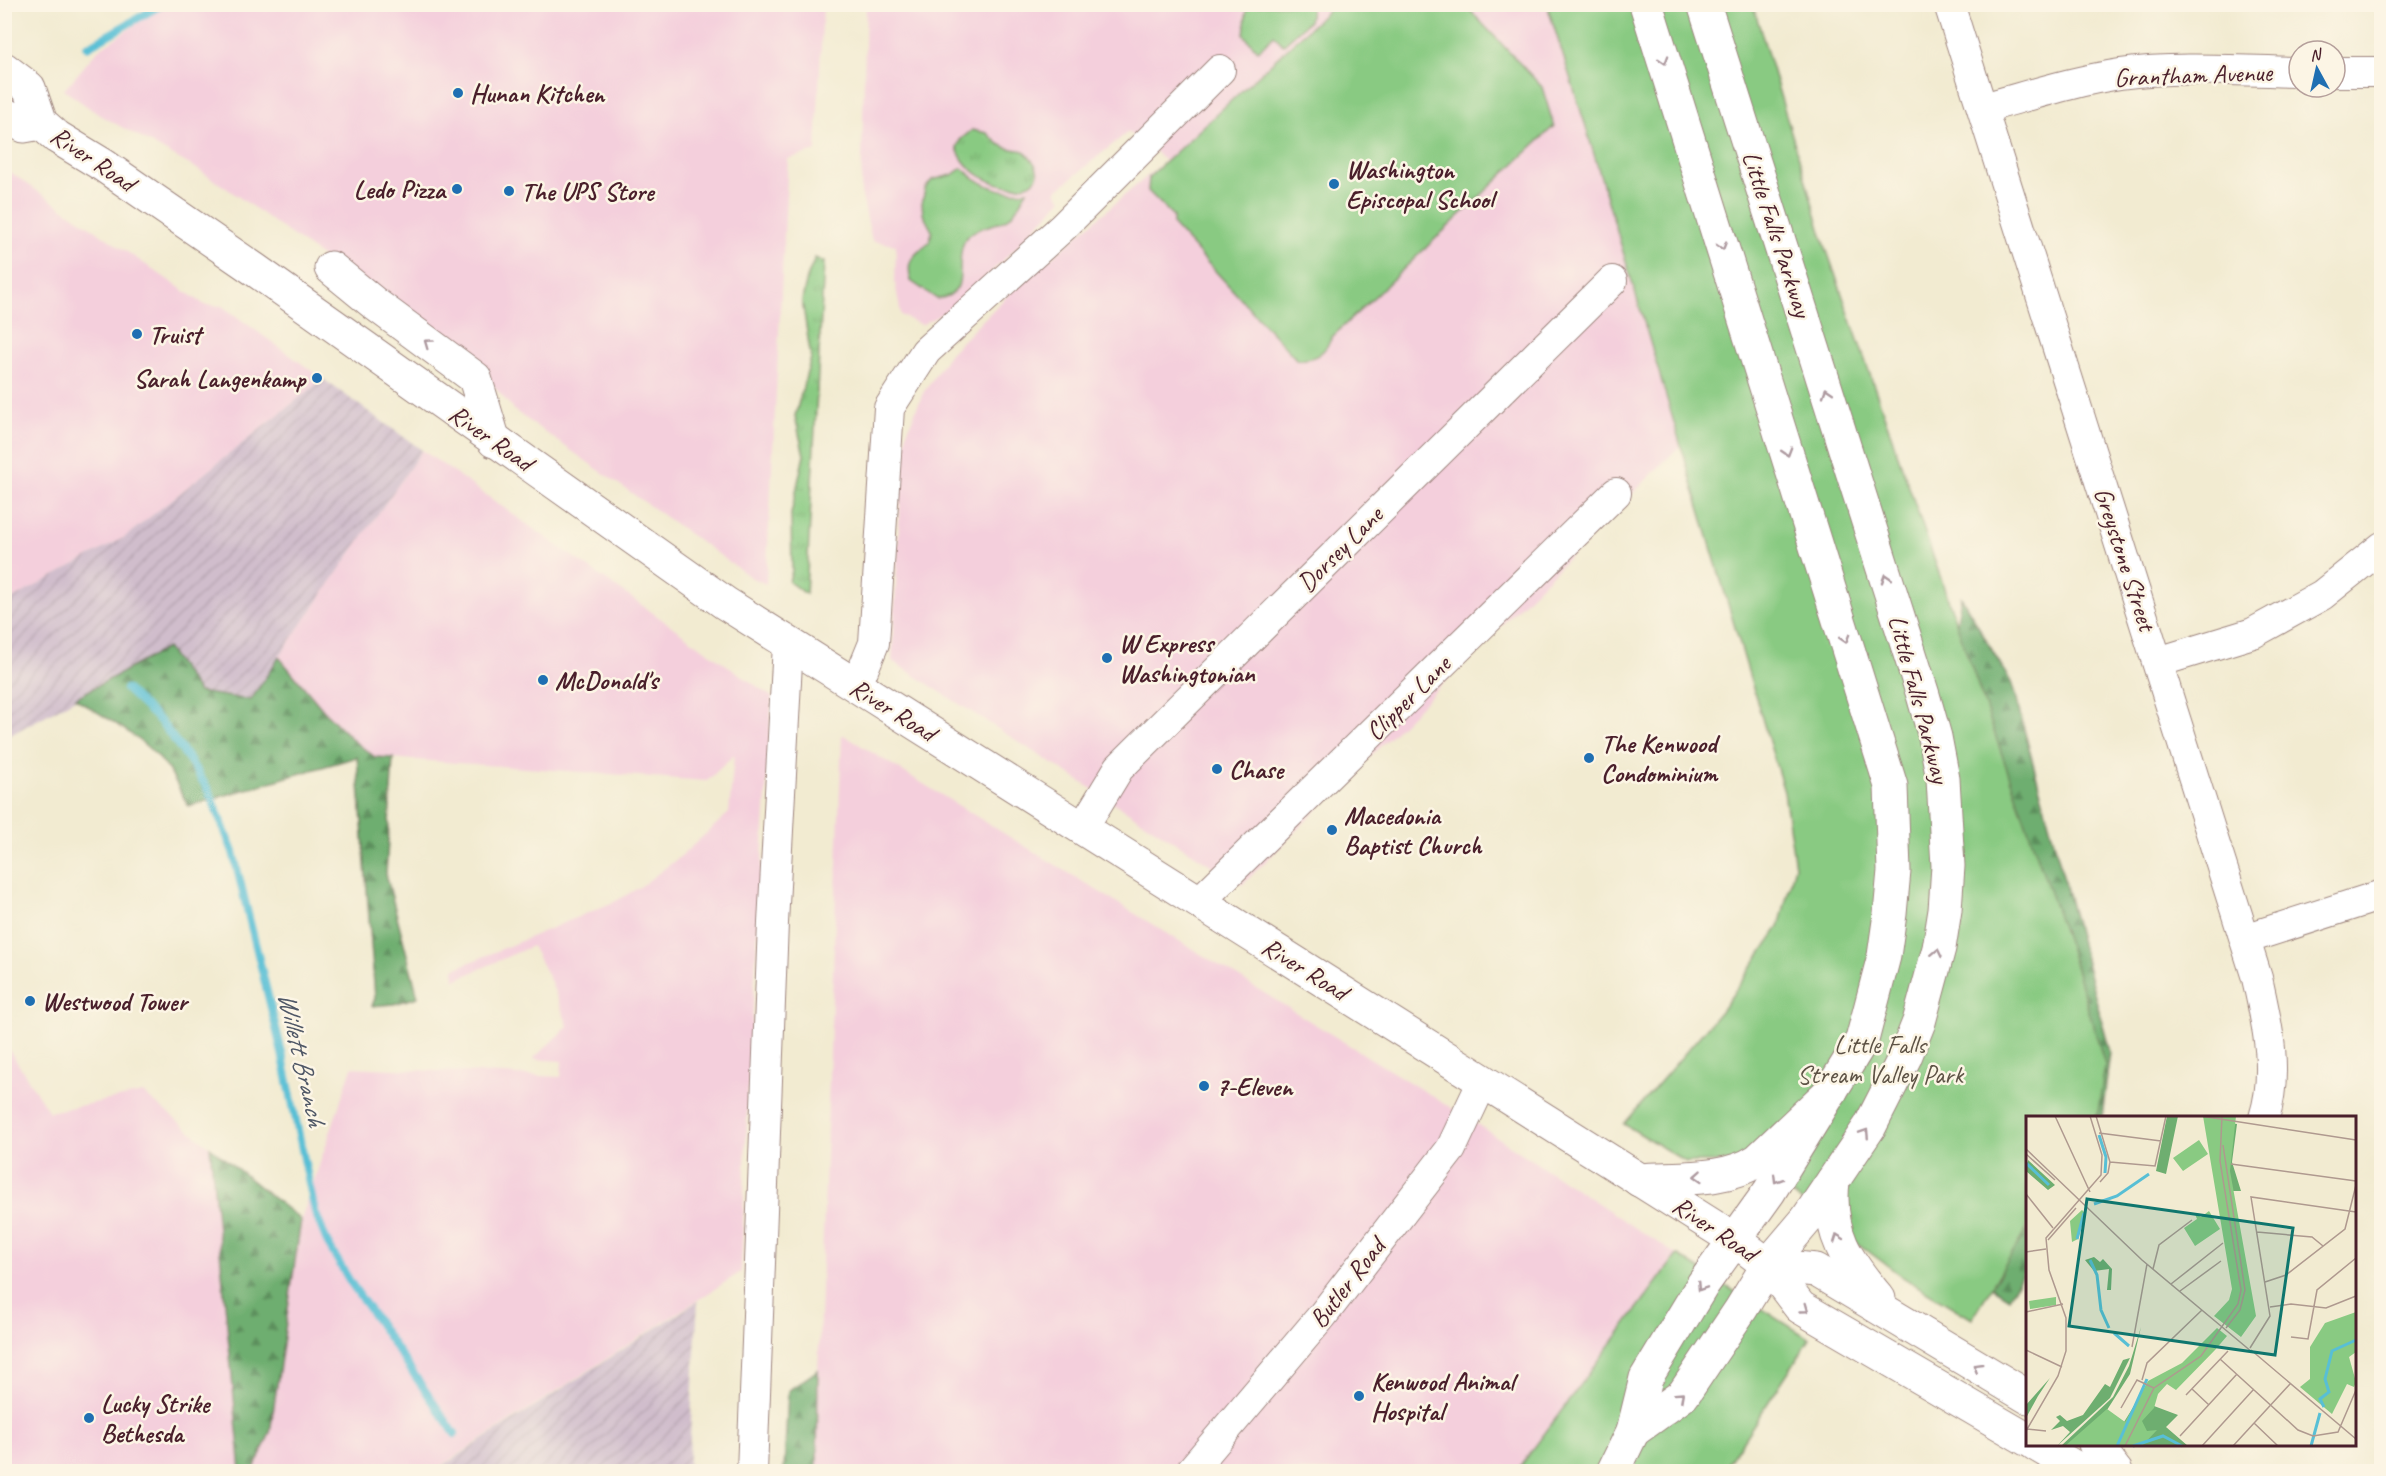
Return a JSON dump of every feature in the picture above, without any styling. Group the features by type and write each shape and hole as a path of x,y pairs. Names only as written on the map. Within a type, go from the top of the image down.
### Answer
{"main road":[{"name":"Little Falls Parkway","path":"1613,1472 1633,1431 1646,1378 1703,1284 1769,1192 1862,1040 1884,956 1894,871 1892,786 1646,4"},
{"name":"Little Falls Parkway","path":"1633,1431 1683,1395 1741,1309 1767,1265 1807,1219 1833,1181 1870,1126 1889,1092 1919,1022 1930,985 1945,909 1948,866 1943,779 1935,737 1704,4"},
{"name":"River Road","path":"4,69 29,88 41,123 57,137 103,165 254,269 668,564 788,644 1735,1240 1767,1265 1800,1307 2026,1439"},
{"name":"River Road","path":"4,114 24,126 41,123"},
{"path":"331,268 375,304 475,378 495,441"},
{"path":"1640,1180 1727,1174 1748,1167 1831,1091"},
{"path":"1833,1181 1832,1212 1839,1243 1857,1273 1896,1318"},
{"name":"River Road","path":"1767,1265 1816,1270 2026,1396"},
{"path":"1944,1392 1981,1398 2026,1425"},
{"path":"2038,1446 2081,1471 2116,1472"},
{"path":"2096,1446 2116,1472"}],"street":[{"name":"Greystone Street","path":"1949,4 2257,978 2270,1038 2270,1092 2264,1116"},
{"path":"856,687 874,643 889,408 926,351 1063,227 1220,70"},
{"name":"Grantham Avenue","path":"1983,108 2080,82 2162,70 2287,72"},
{"path":"2347,72 2382,72"},
{"name":"Dorsey Lane","path":"1082,829 1119,768 1612,281"},
{"name":"Clipper Lane","path":"1199,902 1616,493"},
{"path":"2158,662 2253,633 2322,595 2382,547"},
{"path":"752,1472 772,923 788,644"},
{"path":"2245,939 2382,895"},
{"name":"Butler Road","path":"1190,1472 1322,1316 1451,1149 1483,1081"}],"shaded area":[{"path":"164,5 823,5 816,151 788,159 766,584 752,578 515,411 479,369 229,190 199,170 98,114 64,90 98,50"},
{"path":"866,5 1547,5 1585,124 1680,446 1242,885 892,661 902,469 907,432 923,393 950,353 1013,290 1165,161 1147,144 1128,132 1056,191 1062,199 1020,244 956,306 921,325 901,315 895,282 896,245 872,241 861,192"},
{"path":"4,168 205,305 222,306 323,379 125,537 5,603"},
{"path":"323,379 422,450 251,700 199,692 167,648 5,738 5,603 125,537"},
{"path":"422,450 772,697 748,1087 741,1272 433,1471 253,1472 270,1433 301,1220 352,1067 561,1077 562,1061 533,1059 568,1026 551,982 532,946 455,980 454,969 616,901 640,887 681,856 729,813 734,755 707,781 375,757 354,741 324,711 279,657"},
{"path":"842,734 1466,1117 1677,1255 1516,1471 817,1472 818,1370"},
{"path":"4,1042 49,1112 143,1093 210,1147 241,1471 5,1471"},
{"path":"698,1301 688,1471 433,1472"}],"green space":[{"path":"1312,4 1309,21 1283,45 1274,35 1258,51 1244,35 1247,5"},
{"path":"1335,4 1465,5 1542,87 1554,126 1332,337 1322,352 1309,359 1297,360 1173,225 1173,216 1148,191 1149,177"},
{"name":"Little Falls Stream Valley Park","path":"1547,5 1753,5 1825,245 2073,959 2105,1065 2098,1112 2096,1116 2026,1116 2026,1231 1972,1319 1904,1278 1749,1162 1686,1162 1624,1124 1722,1010 1779,927 1795,866 1784,792 1585,124"},
{"path":"972,130 987,133 1007,148 1024,151 1036,166 1037,178 1029,184 1015,186 999,184 982,177 967,165 957,148 960,140"},
{"path":"962,168 977,180 1000,190 1027,191 1008,218 978,229 968,236 961,251 958,285 955,291 948,296 937,299 911,281 909,267 916,254 930,241 932,231 923,214 922,203 925,189 932,180 952,175"},
{"path":"815,258 824,262 806,594 789,582 792,571 791,514 804,455 795,416 811,358 802,300"},
{"path":"1961,597 2012,684 2110,1052 2102,1116 2026,1116 2026,1267 2009,1298 1860,1205"},
{"path":"167,648 199,692 251,700 279,657 324,711 354,741 375,757 393,758 386,874 418,997 394,1004 372,1006 375,998 357,757 188,806 170,773 156,755 127,732 75,698"},
{"path":"210,1147 301,1220 270,1433 253,1471 241,1471"},
{"path":"1677,1255 1810,1339 1723,1471 1516,1472"},
{"path":"818,1370 817,1471 784,1471 788,1391"}],"waterway":[{"name":"Willett Branch","path":"87,47 163,4"},
{"name":"Willett Branch","path":"126,689 161,722 190,761 209,791 233,852 282,1053 315,1212 328,1244 351,1283 455,1434"}],"place":[{"name":"Hunan Kitchen","path":"458,93"},
{"name":"Washington Episcopal School","path":"1334,184"},
{"name":"Ledo Pizza","path":"457,189"},
{"name":"The UPS Store","path":"509,191"},
{"name":"Truist","path":"137,334"},
{"name":"Sarah Langenkamp","path":"317,378"},
{"name":"W Express Washingtonian","path":"1107,658"},
{"name":"McDonald's","path":"543,680"},
{"name":"The Kenwood Condominium","path":"1589,758"},
{"name":"Chase","path":"1217,769"},
{"name":"Macedonia Baptist Church","path":"1332,830"},
{"name":"Westwood Tower","path":"30,1001"},
{"name":"7-Eleven","path":"1204,1086"},
{"name":"Kenwood Animal Hospital","path":"1359,1396"},
{"name":"Lucky Strike Bethesda","path":"89,1418"}]}
